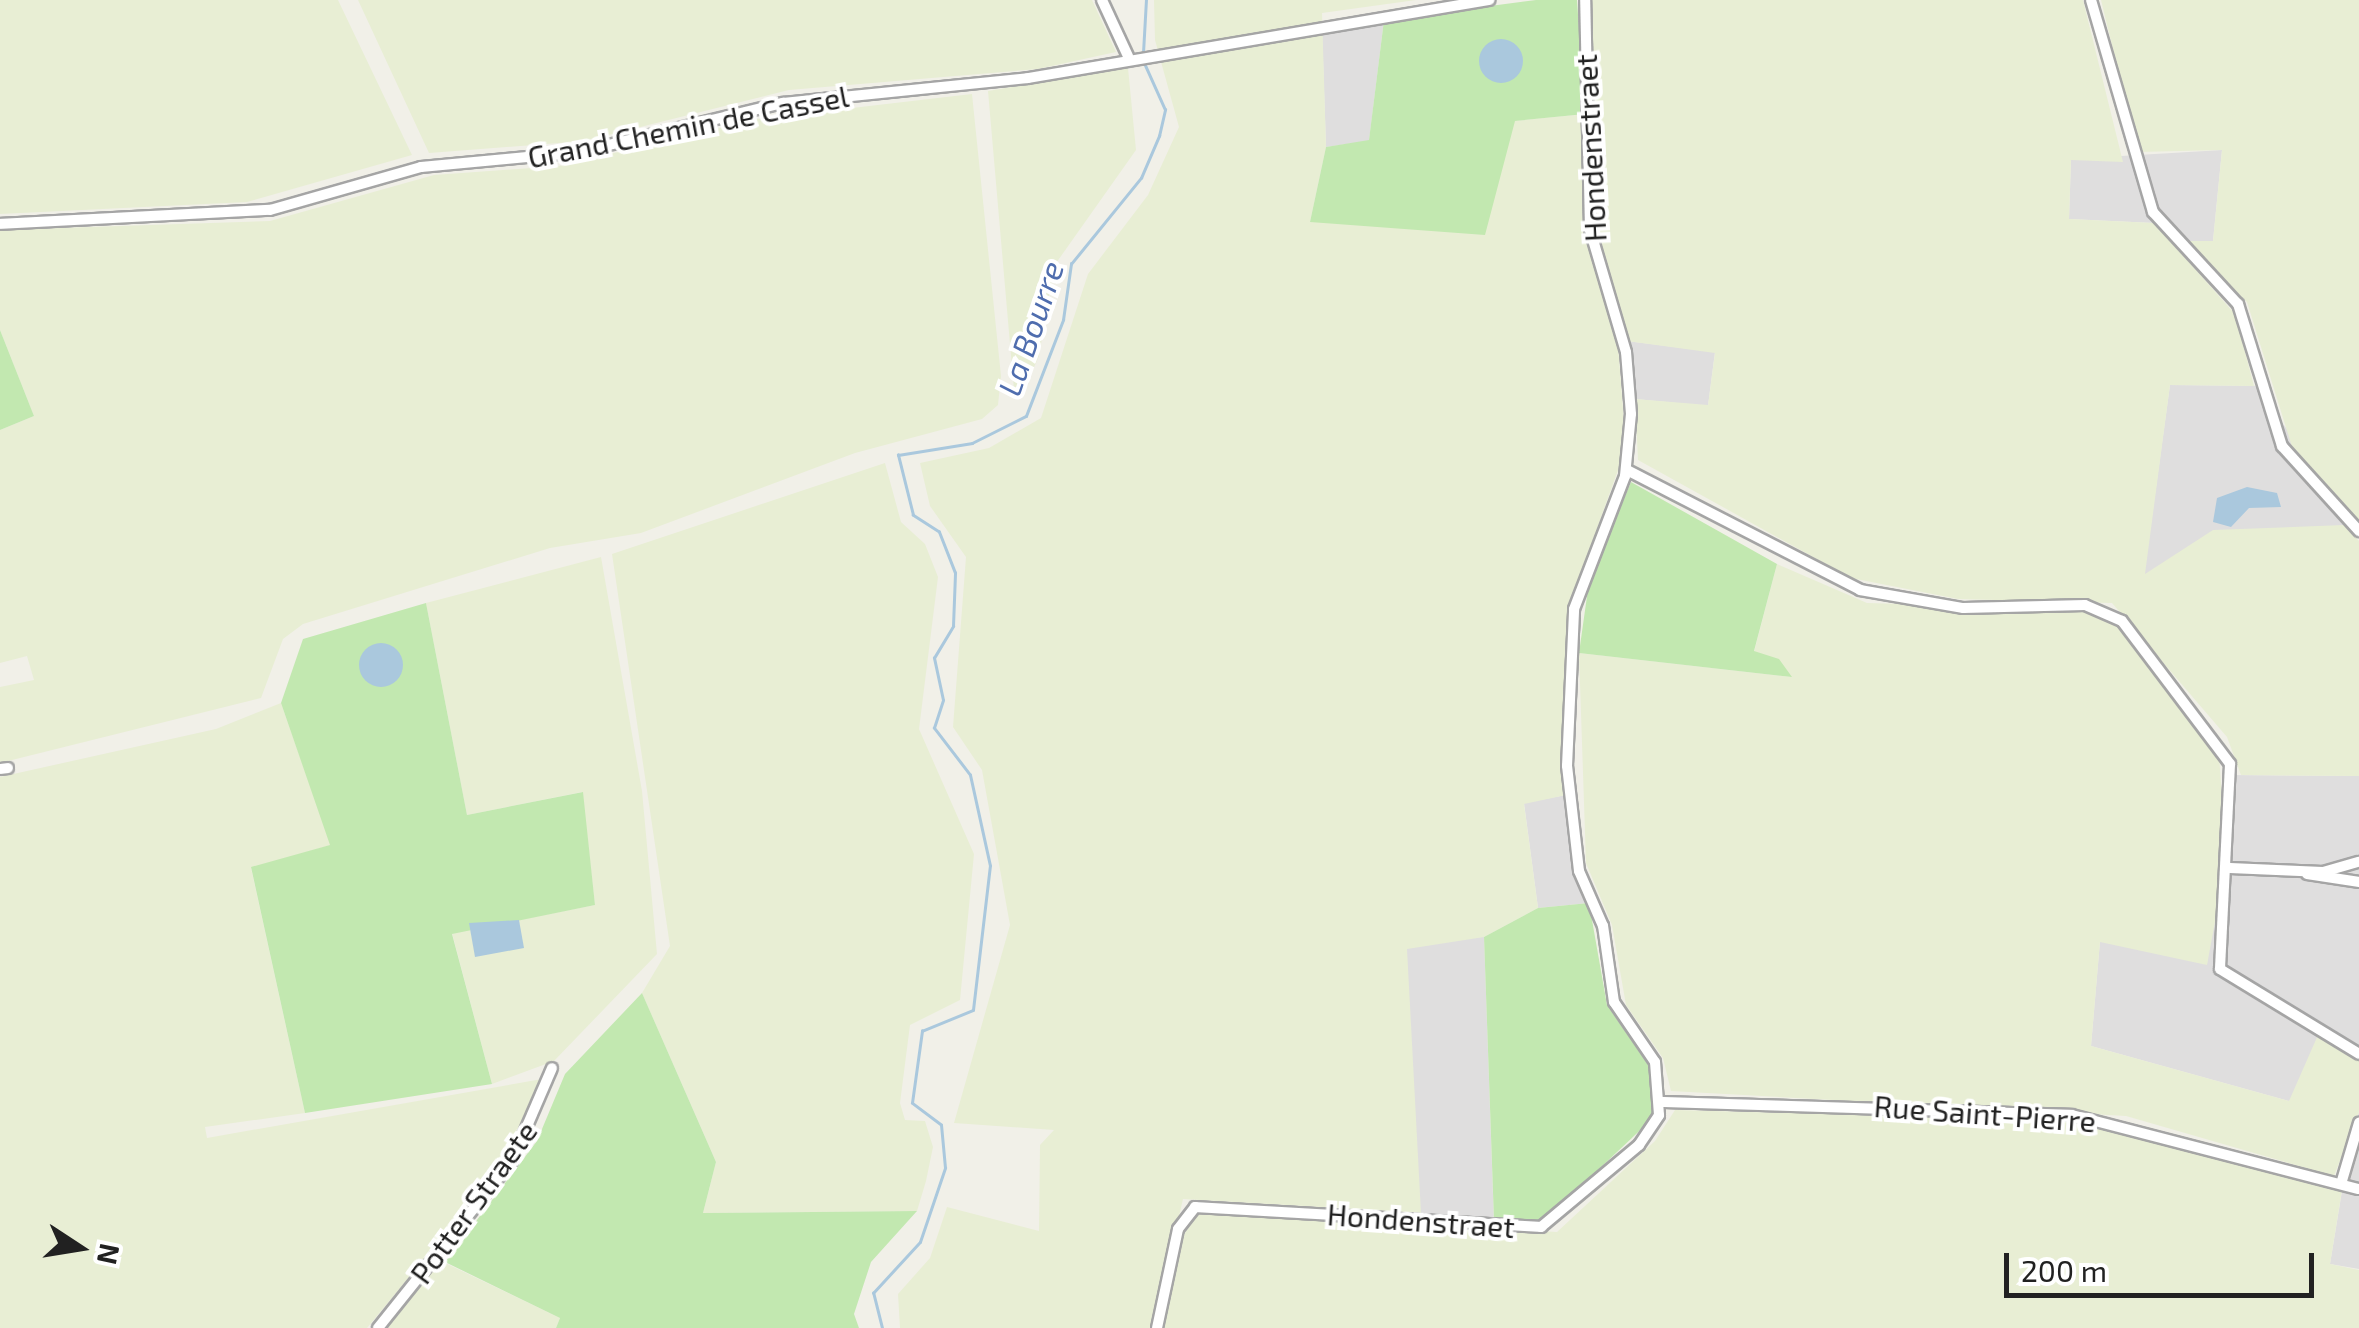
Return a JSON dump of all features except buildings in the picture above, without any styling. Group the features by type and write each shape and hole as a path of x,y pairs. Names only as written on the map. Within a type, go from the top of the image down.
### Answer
{"street":[{"path":"1102,0 1140,54"},
{"name":"Grand Chemin de Cassel","path":"0,224 258,212 422,167 570,154 768,106 1028,78 1140,54 1489,0"},
{"name":"Hondenstraet","path":"1157,1328 1178,1229 1195,1206 1541,1227 1645,1140 1661,1102 1652,1056 1612,995 1603,926 1578,862 1567,766 1574,608 1627,470 1628,365 1590,230 1585,0"},
{"path":"2091,0 2153,212 2238,304 2282,446 2359,532"},
{"path":"1627,470 1850,587 1930,605 2078,605 2117,617 2227,757 2230,868 2220,969 2359,1054"},
{"path":"2230,868 2302,872 2359,862"},
{"path":"2302,872 2335,885 2359,882"},
{"name":"Potter Straete","path":"378,1328 512,1161 552,1068"},
{"name":"Rue Saint-Pierre","path":"1661,1102 2062,1114 2359,1190"},
{"path":"2340,1184 2359,1123"}],"shaded area":[{"path":"1384,20 1369,141 1326,147 1322,30"},
{"path":"2222,150 2213,241 2167,241 2154,223 2069,219 2071,159"},
{"path":"1627,341 1715,352 1708,406 1635,399"},
{"path":"2170,385 2271,386 2280,420 2358,522 2144,575"},
{"path":"2226,775 2359,776 2359,1058 2289,1101 2091,1046 2100,941 2207,964"},
{"path":"1566,795 1589,903 1538,908 1524,803"},
{"path":"1484,937 1494,1221 1416,1224 1406,940"},
{"path":"2359,1112 2359,1269 2330,1264 2342,1191 2332,1188"}],"green space":[{"path":"0,0 338,0 412,155 247,202 0,214"},
{"path":"358,0 1092,0 1116,52 1038,69 789,90 584,141 429,153"},
{"path":"1154,0 1416,0 1322,13 1326,147 1310,222 1515,121 1585,114 1589,240 1617,332 1626,448 1568,609 1566,795 1524,804 1538,908 1484,937 1407,949 1421,1213 1183,1199 1153,1328 900,1328 898,1294 930,1258 947,1207 1039,1231 1040,1145 1054,1130 954,1123 1010,925 982,770 953,727 966,557 930,506 920,463 989,448 1041,418 1088,274 1148,195 1179,127 1155,40"},
{"path":"1536,0 1577,0 1585,114 1515,121 1485,235 1310,222 1326,147 1369,140 1384,20"},
{"path":"1592,0 2083,0 2123,162 2071,160 2069,219 2154,223 2235,314 2254,386 2170,385 2145,574 2213,530 2344,525 2359,541 2359,776 2241,775 2227,737 2112,603 1958,599 1851,578 1638,460 1635,399 1708,405 1715,353 1627,341 1597,237"},
{"path":"2101,0 2359,0 2359,524 2293,450 2247,302 2183,241 2213,241 2222,150 2138,152"},
{"path":"1128,68 1136,150 1054,266 1039,356 1024,390 1014,390 988,91"},
{"path":"972,94 1001,376 998,405 982,419 855,453 641,533 550,548 303,624 283,639 261,698 0,763 0,687 34,680 27,656 0,663 0,430 34,416 0,330 0,230 270,221 434,175 559,166 758,119"},
{"path":"0,330 34,416 0,430"},
{"path":"885,463 901,522 925,544 938,577 919,729 974,854 960,1000 910,1025 900,1103 905,1120 925,1121 933,1147 926,1181 917,1211 703,1213 716,1162 642,993 670,946 612,554"},
{"path":"1631,482 1777,564 1754,651 1779,659 1792,677 1579,653 1589,582"},
{"path":"601,557 642,791 657,954 554,1061 492,1084 452,933 595,905 582,792 467,815 426,603"},
{"path":"1777,564 1867,603 2082,609 2120,625 2219,754 2226,862 2207,965 2100,942 2091,1046 2289,1101 2318,1035 2359,1058 2359,1112 2334,1176 2126,1116 1671,1091 1663,1058 1626,1005 1612,925 1586,863 1579,653 1791,677 1754,652"},
{"path":"426,603 467,815 583,792 595,905 452,934 492,1084 305,1113 251,867 330,845 281,703 303,639"},
{"path":"281,703 331,845 251,868 305,1113 205,1127 207,1138 542,1079 542,1092 494,1174 367,1328 0,1328 0,777 216,729"},
{"path":"1589,903 1607,1005 1653,1072 1653,1118 1543,1222 1494,1221 1484,937 1538,908"},
{"path":"642,993 716,1162 703,1213 917,1211 871,1262 854,1314 859,1328 556,1328 560,1318 445,1262 537,1141 565,1074"},
{"path":"1675,1110 2068,1120 2342,1190 2330,1264 2359,1270 2359,1328 1164,1328 1183,1236 1199,1212 1557,1232 1655,1141"},
{"path":"439,1260 560,1318 556,1328 385,1328"}],"water":[{"path":"1501,39 1517,45 1523,61 1517,77 1501,83 1485,77 1479,61 1485,45"},
{"path":"2247,487 2277,493 2281,507 2249,508 2231,527 2213,522 2217,498"},
{"path":"381,643 397,649 403,665 397,681 381,687 365,681 359,665 365,649"},
{"path":"519,920 524,948 475,957 469,923"}],"waterway":[{"name":"La Bourre","path":"1143,53 1146,0"},
{"name":"La Bourre","path":"882,1328 873,1293 920,1242 945,1168 941,1125 912,1103 922,1031 973,1010 990,866 970,775 934,728 943,700 934,658 953,626 955,573 939,532 913,515 898,455 972,443 1026,416 1063,320 1071,264 1141,178 1159,136 1165,110 1143,61"}]}
